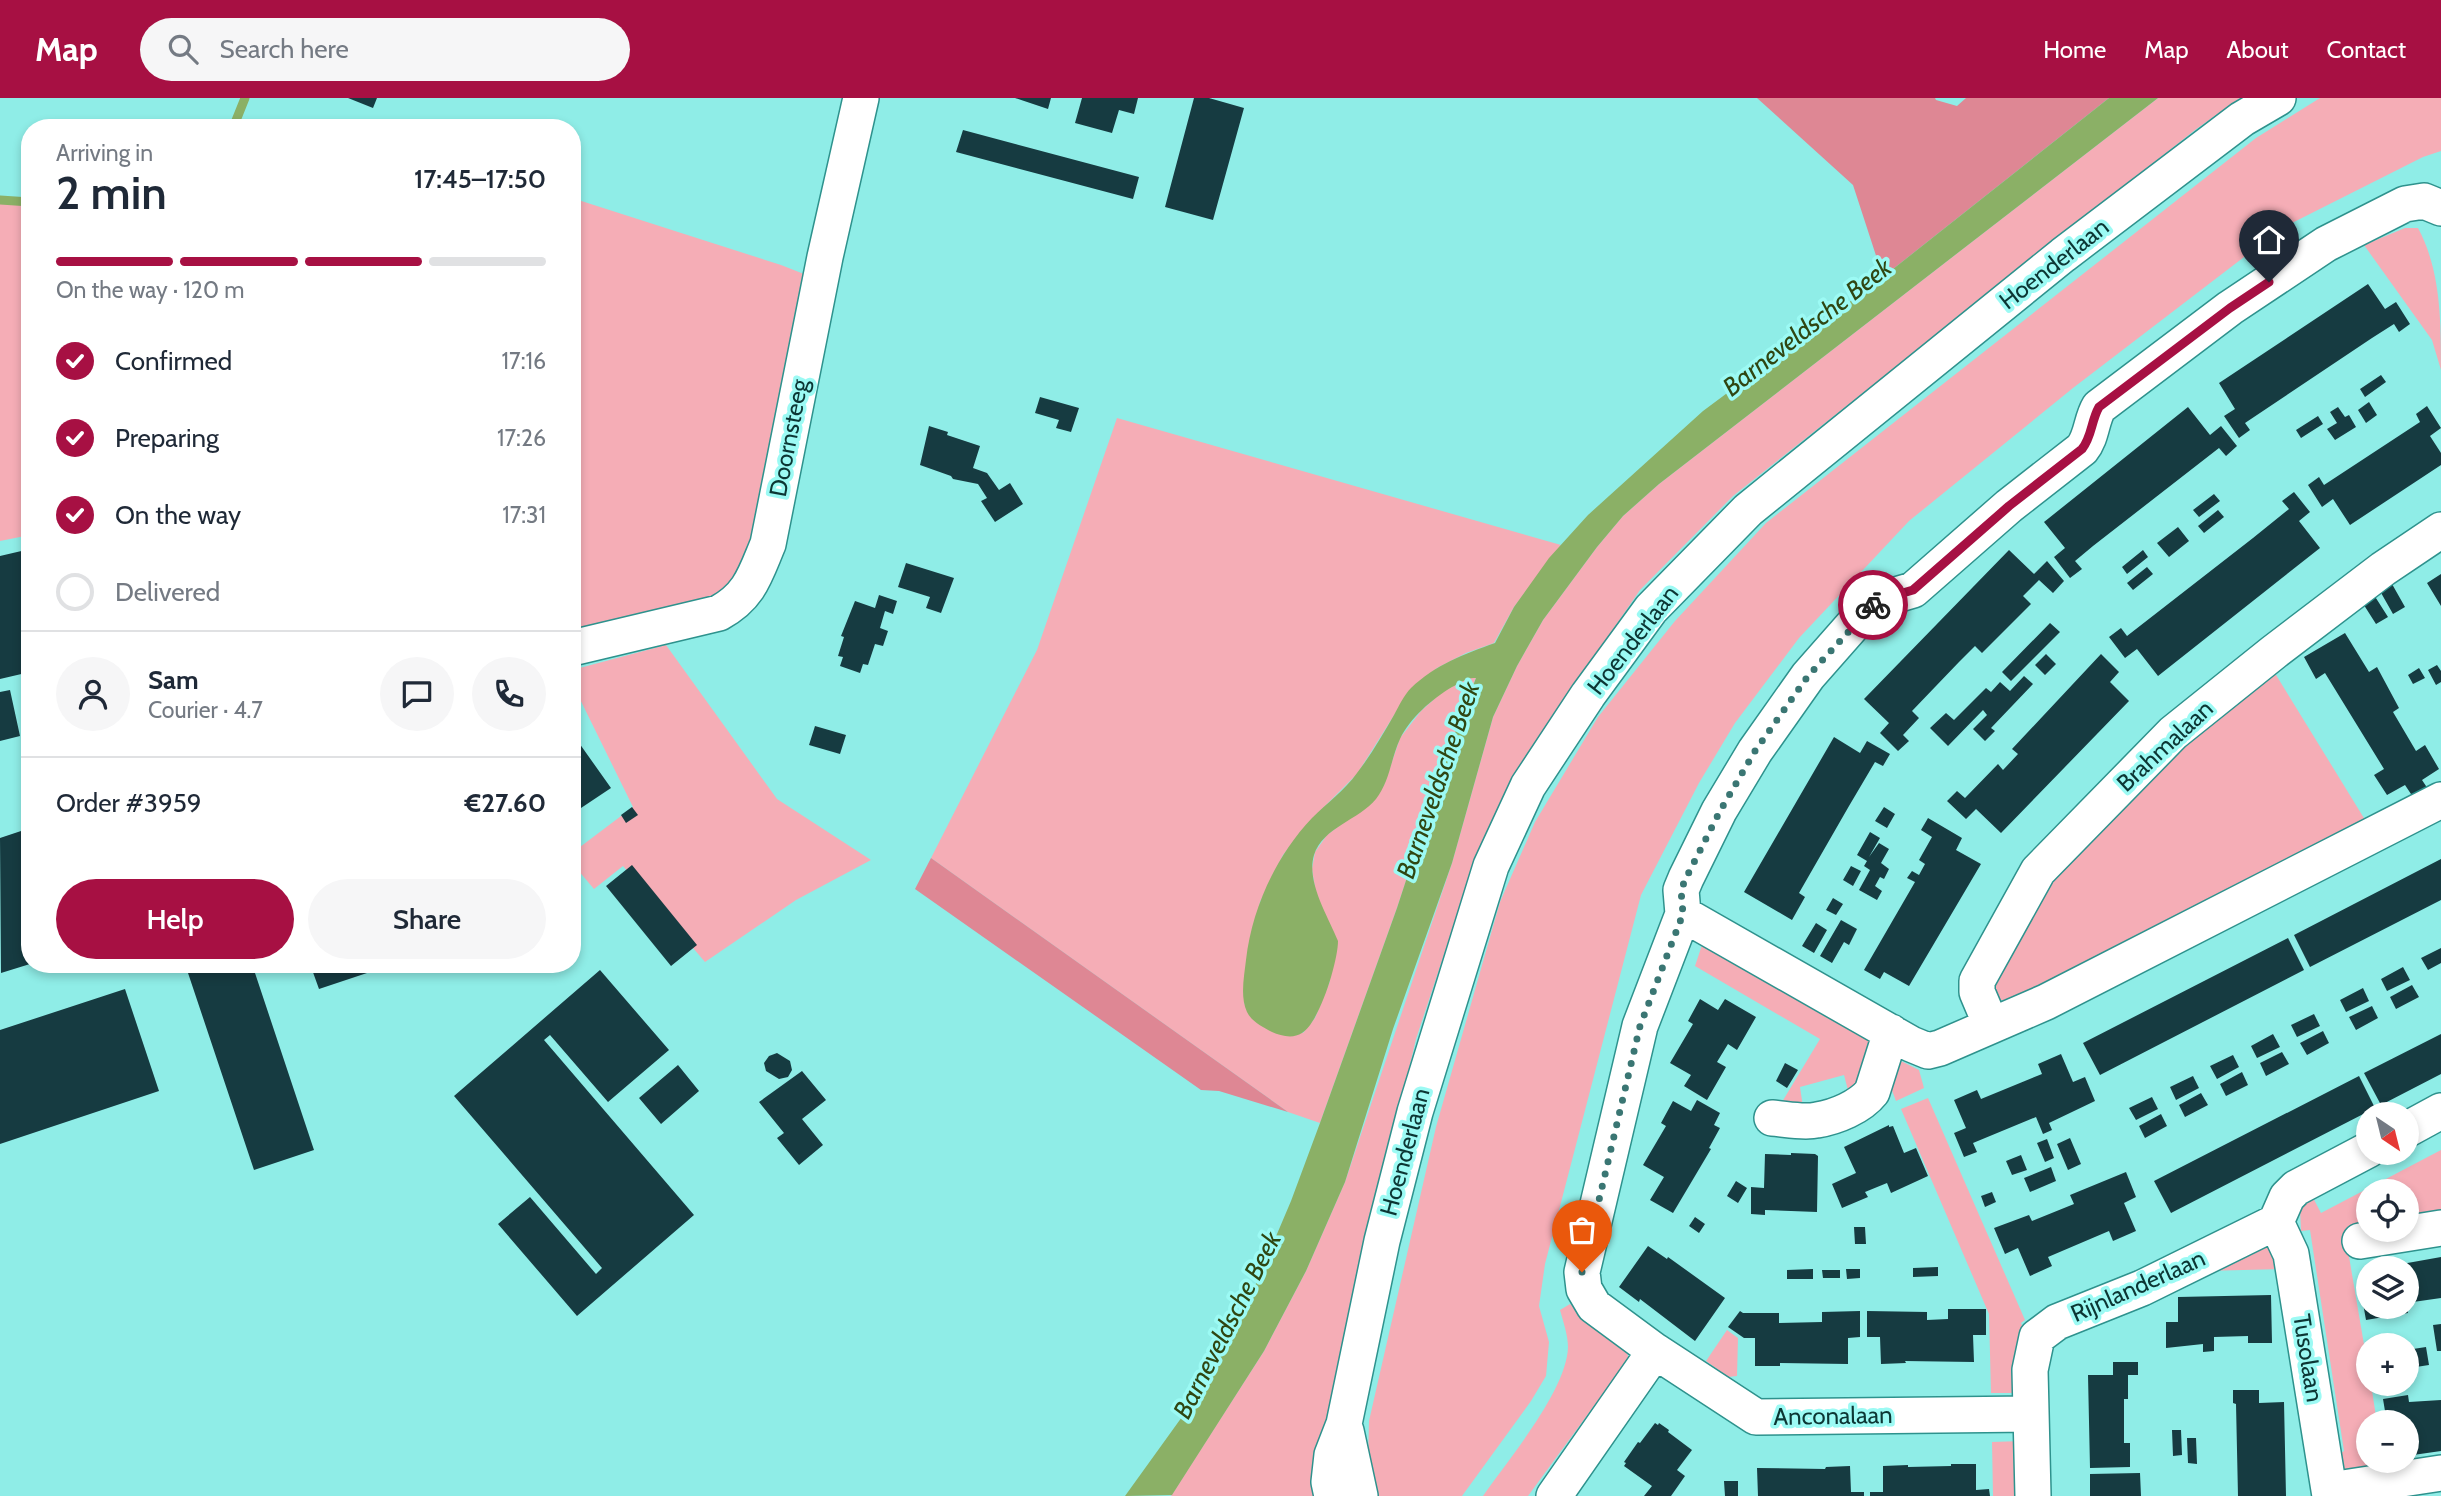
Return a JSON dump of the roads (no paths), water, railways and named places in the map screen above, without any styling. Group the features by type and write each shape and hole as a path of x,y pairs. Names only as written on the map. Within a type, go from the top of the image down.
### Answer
{"street":[{"name":"Doornsteeg","path":"581,646 719,613 736,603 750,588 768,544 825,257 861,98"},
{"name":"Hoenderlaan","path":"1332,1496 1329,1482 1332,1455 1344,1424 1382,1241 1415,1112 1491,866 1528,786 1588,695 1651,609 1748,510 2063,255 2242,119 2278,98"},
{"name":"Anconalaan","path":"2031,1414 1756,1417 1655,1352 1594,1306 1584,1289 1582,1272 1640,1026 1683,914 1681,890 1720,811 1755,751 1808,676 1867,609 1879,600 1913,590 2009,506 2082,449 2088,441 2099,407 2230,308 2326,244 2404,204 2424,201 2441,208"},
{"name":"Brahmalaan","path":"1991,1025 1977,992 1977,981 2038,871 2184,724 2383,569 2441,530"},
{"path":"1683,914 1928,1051 2046,1002 2441,800"},
{"path":"1772,1118 1818,1121 1866,1100 1872,1092 1891,1032"},
{"path":"2419,1123 2441,1111"},
{"path":"2276,1222 2287,1197 2296,1188 2356,1156"},
{"name":"Rijnlanderlaan","path":"2033,1496 2031,1359 2037,1337 2042,1331 2057,1322 2177,1272 2276,1222"},
{"name":"Tusolaan","path":"2276,1222 2291,1254 2330,1493"},
{"path":"2419,1232 2441,1228"},
{"path":"1554,1496 1655,1352"},
{"name":"Hoenderlaan","path":"1344,1424 1360,1496"},
{"path":"2330,1493 2441,1473"}],"waterway":[{"path":"237,119 245,98"},
{"path":"0,200 21,201"}],"water label":[{"name":"Barneveldsche Beek","path":"1807,327"},
{"name":"Barneveldsche Beek","path":"1438,780"},
{"name":"Barneveldsche Beek","path":"1227,1325"}]}
